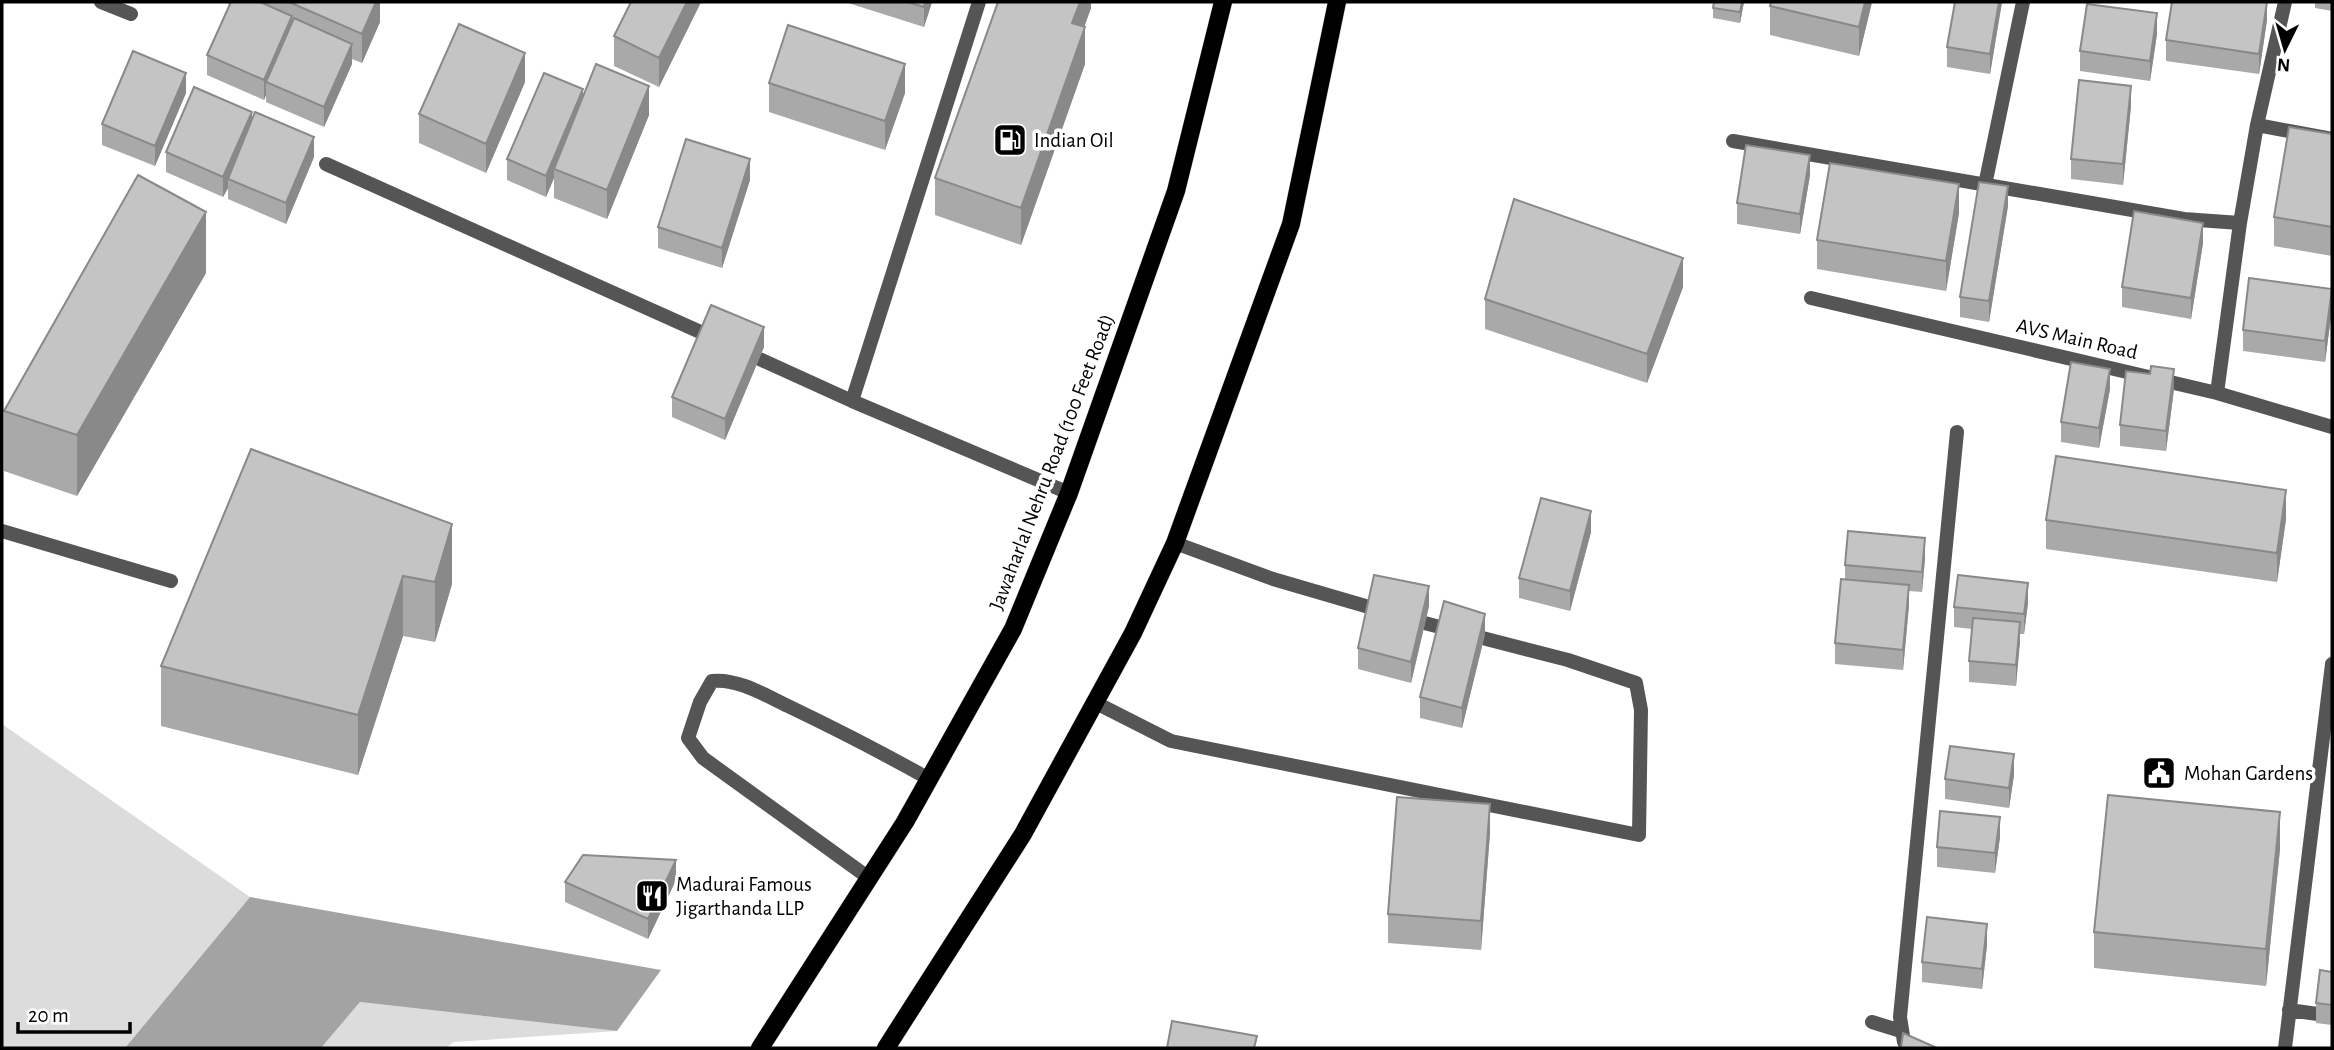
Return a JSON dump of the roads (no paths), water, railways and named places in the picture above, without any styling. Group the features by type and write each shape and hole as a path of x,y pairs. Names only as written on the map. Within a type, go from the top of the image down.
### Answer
{"main road":[{"name":"Jawaharlal Nehru Road (100 Feet Road)","path":"760,1048 929,779 1013,629 1069,493 1176,191 1223,2"},
{"path":"886,1048 1023,834 1133,633 1175,543 1291,225 1337,2"}],"street":[{"path":"101,2 131,14"},
{"path":"852,401 979,2"},
{"path":"1984,185 2023,2"},
{"path":"2217,393 2256,125 2285,2"},
{"path":"2256,125 2332,139"},
{"path":"1733,141 2184,219 2240,223"},
{"path":"327,164 852,401 1069,493"},
{"name":"AVS Main Road","path":"1811,298 2217,393 2332,428"},
{"path":"1912,1048 1904,1042 1899,1017 1957,432"},
{"path":"2,531 171,581"},
{"path":"1096,703 1171,741 1639,835 1641,710 1636,683 1568,660 1431,626 1273,579 1175,543"},
{"path":"2285,1048 2328,747 2332,664"},
{"path":"869,878 703,758 688,738 712,681 725,679 775,700 845,733 929,779"},
{"path":"2289,1010 2332,1016"},
{"path":"1872,1022 1901,1031"}],"place":[{"name":"Indian Oil","path":"1010,140"},
{"name":"Mohan Gardens","path":"2159,773"},
{"name":"Madurai Famous Jigarthanda LLP","path":"652,896"}]}
